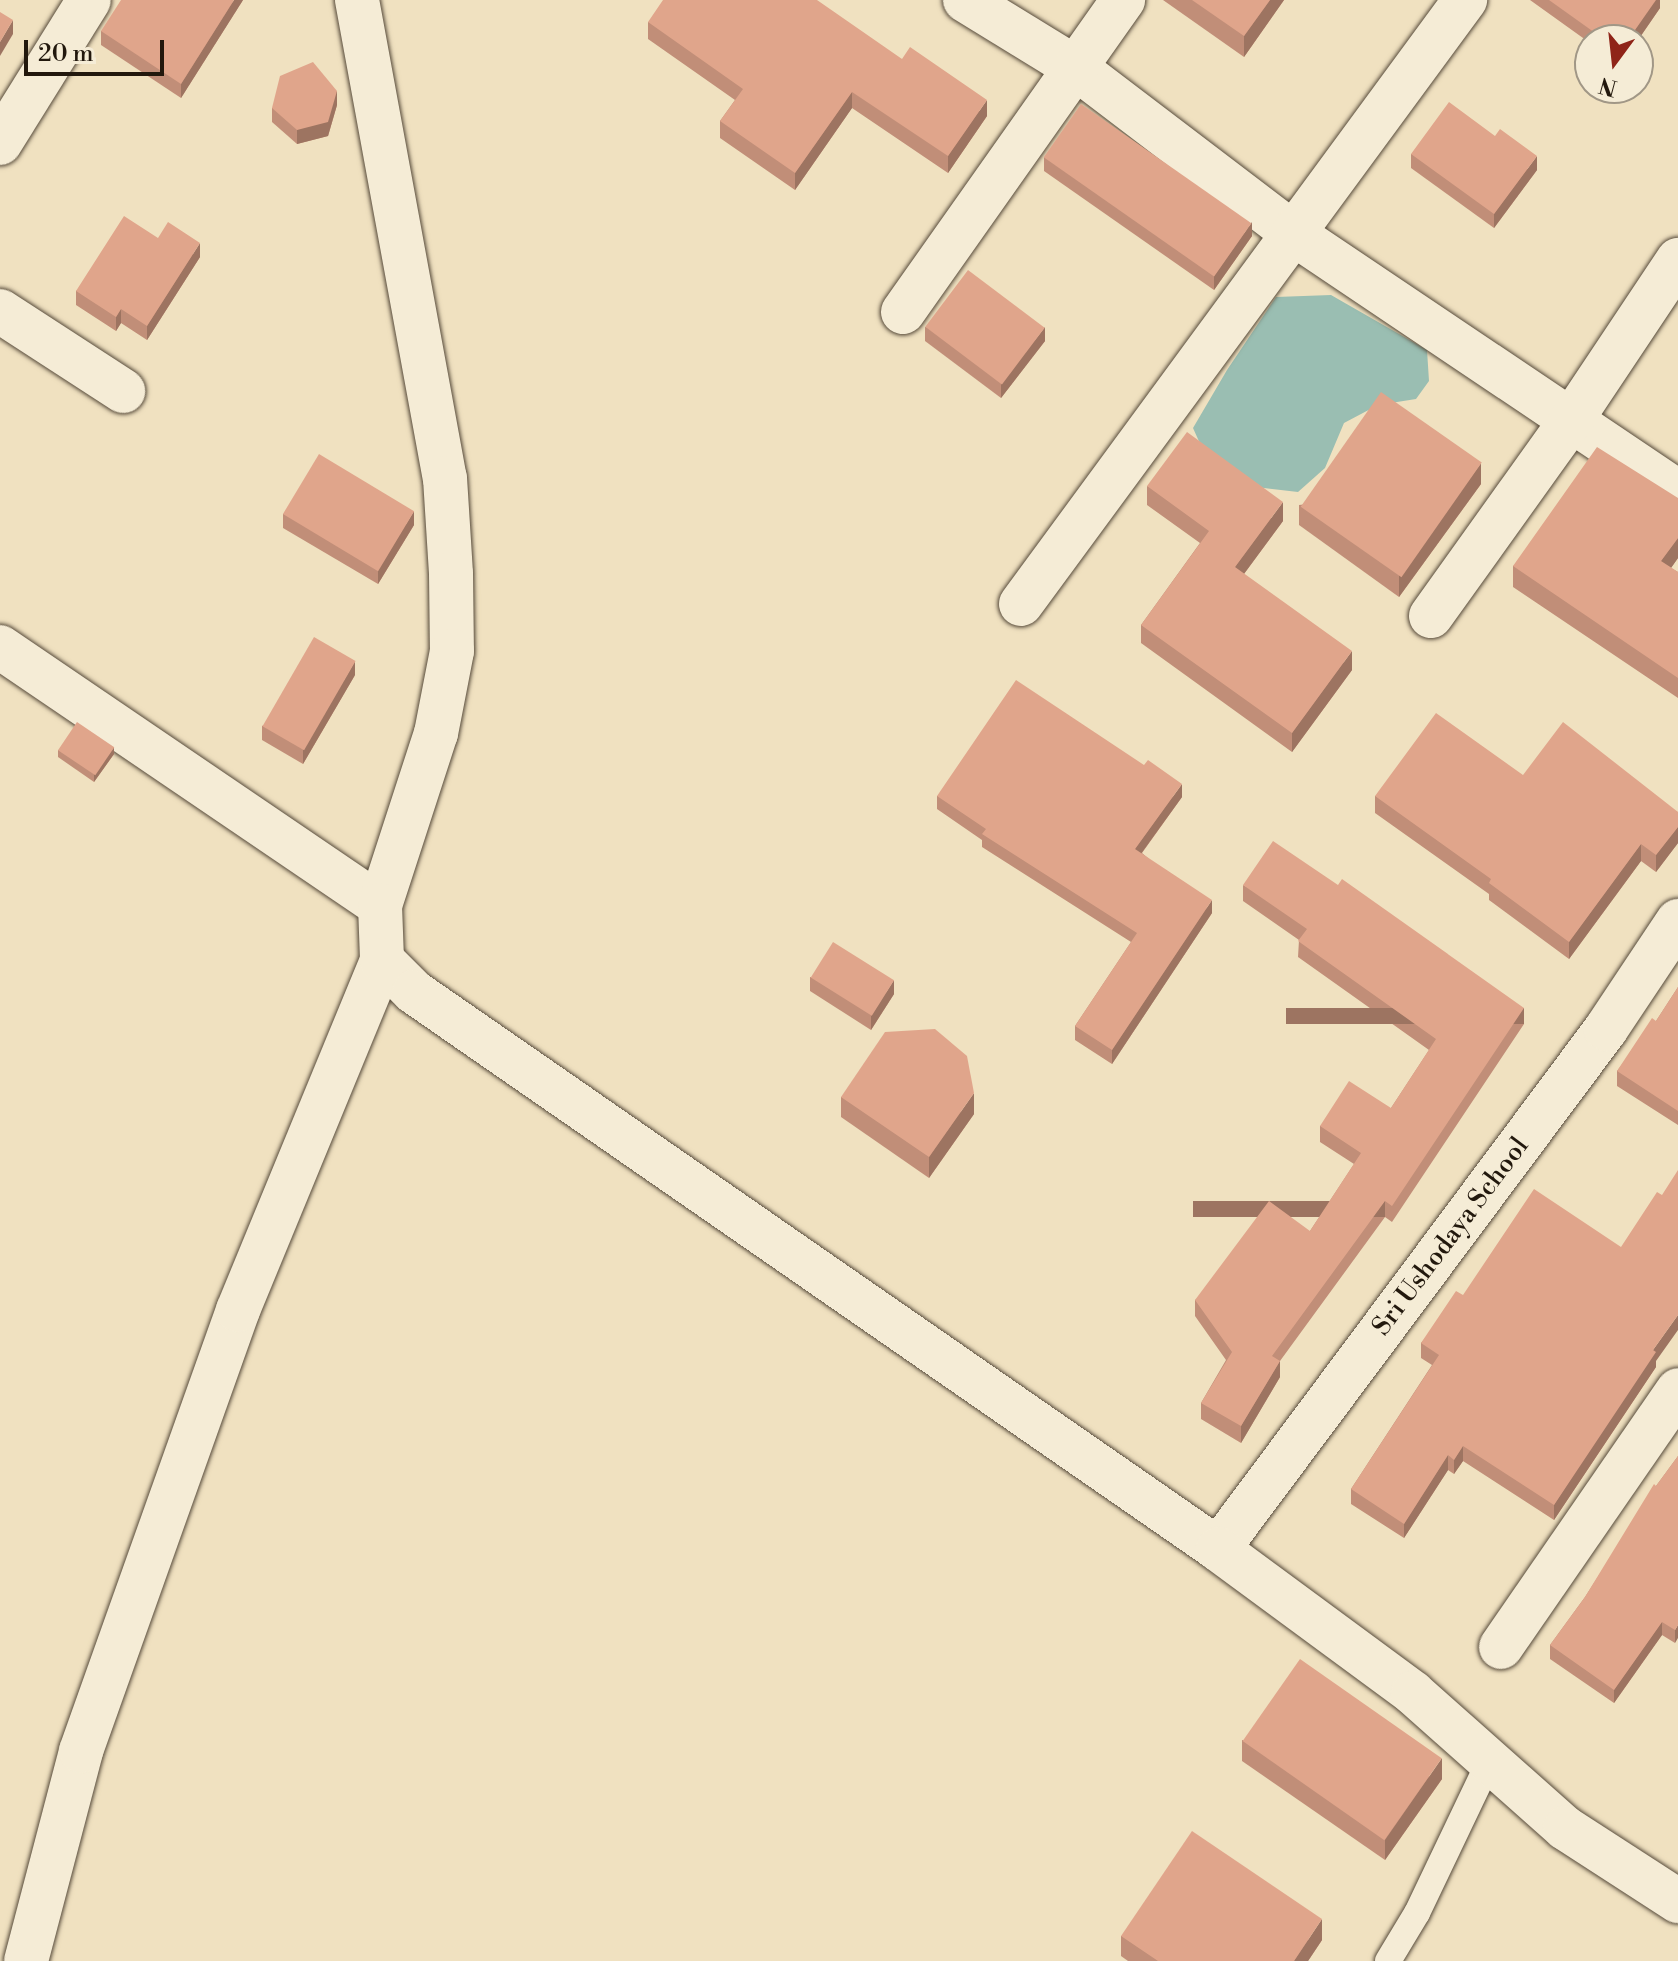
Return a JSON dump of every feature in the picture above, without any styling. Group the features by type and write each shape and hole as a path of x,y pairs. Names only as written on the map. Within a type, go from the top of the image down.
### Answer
{"street":[{"path":"0,143 89,0"},
{"path":"26,1961 81,1751 238,1310 382,960 380,905 436,733 452,651 445,478 357,0"},
{"path":"965,0 1076,68 1291,232 1678,492"},
{"path":"903,312 1123,0"},
{"path":"1021,604 1291,232 1465,0"},
{"path":"1431,616 1570,422 1678,260"},
{"path":"0,311 123,391"},
{"path":"0,647 380,905"},
{"name":"Sri Ushodaya School","path":"1218,1549 1606,1029 1678,921"},
{"path":"382,960 414,992 1218,1549 1413,1693 1565,1828 1678,1901"},
{"path":"1501,1647 1678,1390"}],"lane":[{"path":"1388,1961 1417,1913 1489,1762"}],"water":[{"path":"1331,295 1427,350 1429,381 1416,399 1378,405 1344,423 1325,468 1298,492 1256,487 1206,457 1193,428 1276,297"}],"building":[{"path":"121,0 234,0 181,84 101,31"},
{"path":"663,0 817,0 902,59 910,47 987,100 948,156 852,92 795,173 720,121 743,89 648,22"},
{"path":"1192,0 1270,0 1244,36"},
{"path":"1549,0 1656,0 1639,24 1583,24"},
{"path":"0,12 13,20 0,42"},
{"path":"313,62 337,91 328,122 297,130 272,108 280,76"},
{"path":"1449,102 1495,136 1500,129 1537,156 1494,214 1411,154"},
{"path":"1081,104 1251,223 1214,277 1044,157"},
{"path":"124,216 158,238 168,222 200,243 147,326 121,309 116,317 76,291"},
{"path":"968,270 1045,328 1002,384 925,327"},
{"path":"1381,392 1482,463 1401,577 1301,507"},
{"path":"1187,432 1283,502 1235,567 1352,651 1292,733 1141,625 1209,531 1147,486"},
{"path":"1597,447 1678,498 1678,538 1661,561 1678,572 1678,678 1513,566"},
{"path":"319,454 414,511 378,571 283,514"},
{"path":"314,637 356,661 304,750 262,726"},
{"path":"1016,680 1144,765 1148,760 1182,784 1135,849 1212,900 1112,1050 1075,1026 1137,933 982,834 986,829 937,796"},
{"path":"1436,713 1523,775 1563,722 1678,812 1678,827 1656,855 1641,844 1569,942 1489,883 1491,879 1375,796"},
{"path":"77,722 114,747 95,775 58,750"},
{"path":"1273,841 1338,885 1342,879 1524,1008 1392,1206 1385,1201 1272,1356 1280,1361 1241,1426 1201,1403 1232,1352 1195,1300 1269,1201 1310,1231 1361,1153 1320,1126 1349,1081 1391,1108 1436,1039 1298,941 1307,929 1243,885"},
{"path":"833,942 894,980 872,1016 811,978"},
{"path":"1678,987 1678,1111 1617,1071 1652,1018 1656,1021"},
{"path":"935,1029 967,1056 974,1093 929,1157 841,1097 885,1032"},
{"path":"1678,1170 1678,1315 1554,1505 1463,1446 1454,1460 1448,1455 1404,1524 1351,1489 1439,1355 1421,1343 1456,1291 1463,1295 1534,1189 1621,1247 1657,1192 1662,1195"},
{"path":"1678,1456 1678,1625 1675,1630 1662,1622 1614,1690 1550,1645 1585,1597 1654,1484 1656,1486"},
{"path":"1300,1659 1442,1758 1384,1840 1243,1741"},
{"path":"1192,1831 1322,1919 1294,1961 1158,1961 1121,1936"}]}
